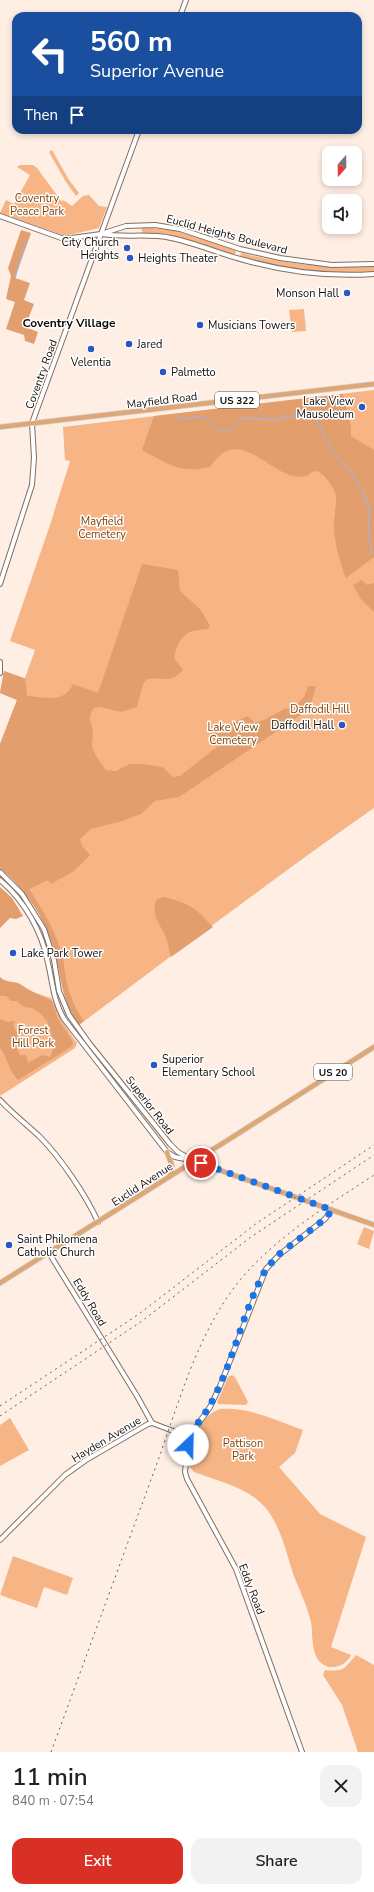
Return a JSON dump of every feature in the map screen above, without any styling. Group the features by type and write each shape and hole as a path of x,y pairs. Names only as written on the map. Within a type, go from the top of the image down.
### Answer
{"main road":[{"name":"Mayfield Road","path":"0,427 374,384"},
{"name":"Euclid Avenue","path":"0,1283 374,1047"},
{"path":"166,1152 172,1166 170,1176"},
{"path":"194,1161 374,1225"}],"street":[{"path":"182,12 186,0"},
{"name":"Coventry Road","path":"0,584 32,485 34,458 32,424 138,134"},
{"name":"Euclid Heights Boulevard","path":"0,216 64,239 101,234 126,226 155,225 180,229 254,253 280,258 332,264 374,264"},
{"name":"Euclid Heights Boulevard","path":"101,234 117,236 149,234 172,238 244,260 281,269 321,274 374,274"},
{"path":"0,662 0,673"},
{"name":"Superior Road","path":"0,872 22,894 36,914 46,935 62,1001 76,1027 170,1144 178,1152 194,1161"},
{"name":"Superior Road","path":"0,880 23,905 40,937 49,964 53,994 64,1019 166,1152 175,1157 194,1161"},
{"path":"40,937 46,935"},
{"path":"49,964 54,963"},
{"path":"0,1100 38,1135 60,1161 85,1198 98,1222"},
{"path":"189,1437 210,1407 220,1386 266,1269 278,1255 325,1219 332,1210"},
{"name":"Eddy Road","path":"49,1253 152,1423"},
{"name":"Hayden Avenue","path":"0,1540 65,1475 86,1460 152,1423 189,1437"},
{"name":"Eddy Road","path":"189,1437 185,1472 187,1480 236,1569 302,1752"}],"green space":[{"path":"52,150 69,180 79,193 76,196 66,182 49,152"},
{"name":"Coventry Peace Park","path":"20,165 33,165 37,168 62,202 63,200 72,206 83,196 89,195 99,206 107,207 99,228 65,236 0,213 6,200 14,204 30,175 17,167"},
{"path":"143,227 177,231 235,249 236,253 233,255 175,237 143,233 141,229"},
{"path":"21,230 31,233 15,278 30,283 24,300 34,304 25,327 38,332 34,344 25,341 24,335 6,329 15,302 6,299 11,276 8,268"},
{"path":"242,253 308,265 374,266 374,272 324,271 275,265 242,258 240,255"},
{"path":"304,309 306,331 292,332 289,310"},
{"name":"Lake View Cemetery","path":"374,390 374,808 263,888 79,1025 66,1000 51,942 41,918 35,907 19,886 0,868 0,744 17,700 0,693 4,671 25,678 35,650 10,641 50,525 70,461 65,460 63,427"},
{"path":"343,394 351,427 351,436 374,450 374,557 346,578 339,558 335,537 334,523 336,495 329,482 321,473 314,471 306,476 294,476 281,471 257,456 245,451 233,449 222,454 210,467 200,469 182,468 167,463 142,450 154,416"},
{"path":"142,564 178,570 180,591 200,609 210,626 208,629 189,633 181,639 174,658 183,670 174,677 166,679 147,679 143,684 137,707 121,712 100,707 94,708 90,717 93,732 92,745 96,755 106,770 116,771 130,764 142,764 163,767 173,777 180,776 218,746 210,733 248,716 255,723 284,709 293,708 304,697 308,686 316,686 311,704 301,715 179,797 155,801 141,814 122,821 91,829 80,839 82,846 90,855 74,871 51,884 48,880 29,889 48,920 59,945 69,992 84,1021 79,1025 69,1008 61,983 52,942 41,918 35,907 19,886 0,868 0,744 17,700 0,693 4,671 25,679 27,696 47,698 59,697 65,694 73,684 98,693"},
{"path":"362,580 367,585 374,583 374,612 360,598 353,585"},
{"path":"0,887 12,898 23,916 16,919 10,918 0,928"},
{"path":"164,897 192,907 213,927 171,957 166,938 156,918 154,910 156,900"},
{"path":"0,977 5,980 16,982 52,1001 58,1019 72,1040 73,1044 71,1047 18,1080 11,1071 0,1048 0,1019 8,1022 15,1021 13,1025 19,1037 16,1042 16,1046 20,1055 26,1055 28,1063 42,1055 50,1057 54,1041 47,1021 40,1013 32,1008 24,1007 17,1001 11,1001 6,996 0,996"},
{"name":"Forest Hill Park","path":"0,979 5,983 51,998 62,1021 77,1043 75,1048 0,1096"},
{"path":"364,1227 374,1231 369,1249 357,1244"},
{"path":"232,1375 235,1377 248,1402 246,1405 217,1403 228,1377"},
{"name":"Pattison Park","path":"220,1409 252,1412 273,1418 303,1430 295,1453 279,1467 320,1514 366,1537 331,1647 351,1655 340,1666 325,1666 315,1654 308,1610 294,1576 279,1530 264,1506 257,1499 240,1489 194,1472 189,1466 190,1449 196,1432 206,1418"},
{"path":"10,1418 29,1450 0,1466 0,1425"},
{"path":"13,1556 73,1578 67,1595 44,1587 37,1608 0,1595"},
{"path":"356,1655 374,1665 374,1752 358,1752 342,1705 323,1675 325,1670 340,1670 349,1664"}],"waterway":[{"path":"15,279 25,242"},
{"path":"176,417 183,419 196,417 204,418 217,429 225,431 231,429 240,419 245,418 275,420 307,414 316,420 333,451 349,470 363,491 369,510 368,530 372,554"}],"railway":[{"path":"0,1406 139,1314 257,1223 374,1145"},
{"path":"0,1416 142,1321 251,1237 374,1155"},
{"path":"51,1752 190,1369 212,1323 240,1280 270,1249 338,1198 374,1175"}],"place":[{"name":"City Church Heights","path":"127,248"},
{"name":"Heights Theater","path":"130,258"},
{"name":"Monson Hall","path":"347,293"},
{"name":"Musicians Towers","path":"200,325"},
{"name":"Jared","path":"129,344"},
{"name":"Velentia","path":"91,349"},
{"name":"Palmetto","path":"163,372"},
{"name":"Lake View Mausoleum","path":"362,407"},
{"name":"Daffodil Hall","path":"342,725"},
{"name":"Lake Park Tower","path":"13,953"},
{"name":"Superior Elementary School","path":"154,1065"},
{"name":"Saint Philomena Catholic Church","path":"9,1245"}],"district":[{"name":"Coventry Village","path":"69,323"}],"route":[{"path":"188,1445 189,1437 210,1407 220,1386 230,1363 257,1288 266,1269 278,1255 325,1219 332,1210 201,1163"}],"park label":[{"name":"Mayfield Cemetery","path":"102,527"},
{"name":"Daffodil Hill","path":"320,709"}]}
